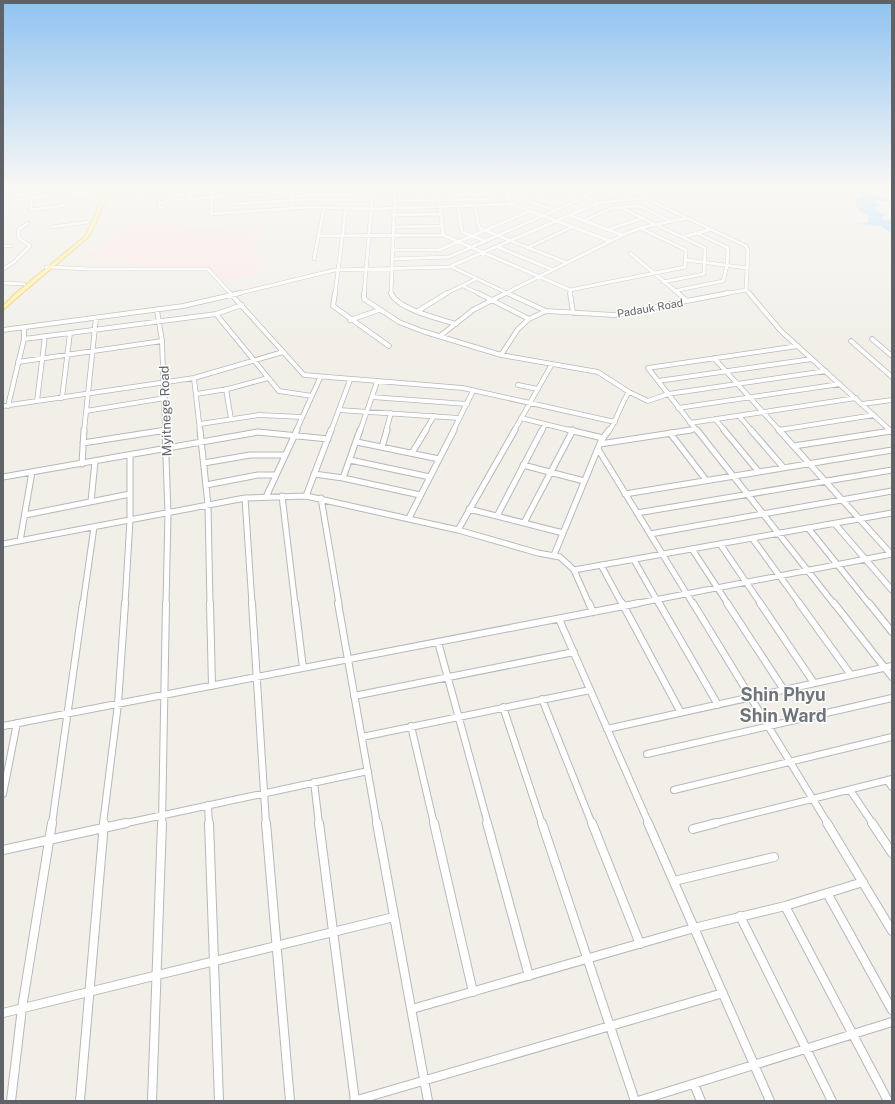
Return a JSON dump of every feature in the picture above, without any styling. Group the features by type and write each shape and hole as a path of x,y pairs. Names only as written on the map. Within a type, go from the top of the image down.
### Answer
{"main road":[{"path":"5,303 80,239"},
{"path":"3,309 5,303 24,284 84,239"}],"street":[{"path":"3,269 14,262 30,246 20,239"},
{"path":"314,259 318,239"},
{"path":"342,239 333,306 350,320 389,346"},
{"path":"369,239 364,299 399,322 501,355 598,372 628,392 648,401 668,394 826,371"},
{"path":"392,239 391,295 418,311 456,324"},
{"path":"451,239 570,290 685,267 686,250 662,239"},
{"path":"392,250 439,250 466,239"},
{"path":"479,239 485,241"},
{"path":"392,259 443,258 490,239"},
{"path":"505,239 567,263"},
{"path":"3,330 157,310 233,296 338,270 452,267 516,239"},
{"path":"527,248 546,239"},
{"path":"604,239 610,241"},
{"path":"440,336 473,310 615,239"},
{"path":"663,282 704,274 706,251 704,248 686,239"},
{"path":"674,290 720,283 722,281 726,266 728,248 708,239"},
{"path":"731,239 746,246 748,250 746,290 757,302 764,313 776,327 892,431"},
{"path":"3,246 11,246"},
{"path":"498,247 553,270"},
{"path":"630,253 687,301"},
{"path":"686,260 747,268"},
{"path":"48,267 92,269 208,269 304,375 320,378 473,391 614,422"},
{"path":"452,267 476,280 546,311"},
{"path":"418,311 439,297 476,280"},
{"path":"3,283 24,284"},
{"path":"463,286 529,319"},
{"path":"570,290 573,312"},
{"name":"Padauk Road","path":"501,355 518,329 529,319 546,311 614,315 746,290"},
{"path":"24,339 216,314 242,305"},
{"name":"Myitnege Road","path":"152,1101 162,815 168,513 167,449 162,341 157,310"},
{"path":"350,320 379,310"},
{"path":"216,314 253,362 279,390 312,396"},
{"path":"82,464 87,394 96,318"},
{"path":"24,328 24,339 6,406 194,378 283,352"},
{"path":"62,398 70,333"},
{"path":"37,401 45,336"},
{"path":"872,339 892,356"},
{"path":"18,362 42,360 162,341"},
{"path":"851,341 892,377"},
{"path":"798,346 648,367 678,408 734,475 762,514 888,667 892,677"},
{"path":"3,726 892,554 714,358"},
{"path":"658,381 812,359"},
{"path":"458,530 552,364"},
{"path":"194,378 208,505 212,686"},
{"path":"196,394 226,389 268,378"},
{"path":"266,497 320,378"},
{"path":"306,496 340,410 350,380"},
{"path":"343,478 377,382"},
{"path":"678,408 840,384"},
{"path":"518,385 538,389"},
{"path":"226,389 231,419"},
{"path":"409,518 473,391"},
{"path":"554,555 603,438 614,422 621,403 628,392"},
{"path":"372,397 467,404"},
{"path":"86,411 165,398"},
{"path":"690,423 856,398"},
{"path":"862,404 892,400"},
{"path":"340,410 459,418"},
{"path":"382,447 390,413"},
{"path":"200,424 259,415 302,417"},
{"path":"779,430 874,415"},
{"path":"412,453 434,416"},
{"path":"739,416 783,467"},
{"path":"521,418 603,438"},
{"path":"715,419 758,471"},
{"path":"497,516 545,424"},
{"path":"599,447 695,429"},
{"path":"83,443 166,430"},
{"path":"524,523 573,430"},
{"path":"794,446 892,431"},
{"path":"3,477 95,462 258,432 328,439"},
{"path":"670,433 706,480"},
{"path":"357,442 439,459"},
{"path":"599,447 625,494 769,726 892,931"},
{"path":"625,494 892,450"},
{"path":"80,1101 103,828 118,704 130,520 130,455"},
{"path":"204,463 250,455 285,455"},
{"path":"350,460 430,477"},
{"path":"91,502 95,462"},
{"path":"524,465 550,474 584,481"},
{"path":"637,513 892,470"},
{"path":"20,541 32,472"},
{"path":"314,474 343,478 420,495"},
{"path":"206,485 258,476 276,475"},
{"path":"650,534 892,491"},
{"path":"25,515 130,494"},
{"path":"282,496 303,668"},
{"path":"3,544 245,498 306,496 409,518 458,530 538,553 560,557 574,570 593,612"},
{"path":"245,498 263,793 290,1101"},
{"path":"321,498 354,696 428,1101"},
{"path":"469,509 563,533"},
{"path":"574,570 835,524 859,518 890,513 892,518"},
{"path":"835,524 892,590"},
{"path":"10,1101 22,1008 50,840 94,527"},
{"path":"808,528 892,632"},
{"path":"752,538 851,675"},
{"path":"720,544 814,683"},
{"path":"692,549 784,690"},
{"path":"634,560 718,705"},
{"path":"601,565 681,713"},
{"path":"559,619 770,1101"},
{"path":"438,642 529,976"},
{"path":"354,696 574,652"},
{"path":"607,729 888,667"},
{"path":"362,736 590,690"},
{"path":"647,754 892,698"},
{"path":"542,699 640,944"},
{"path":"503,708 636,1101 892,1022"},
{"path":"3,794 17,723"},
{"path":"411,726 473,992"},
{"path":"674,790 892,737"},
{"path":"3,850 368,771"},
{"path":"692,829 890,780 892,787"},
{"path":"314,782 354,1101 723,994"},
{"path":"850,790 892,853"},
{"path":"208,805 215,961 218,1101"},
{"path":"674,881 774,857"},
{"path":"412,1009 694,928 785,906 863,882"},
{"path":"827,894 892,1010"},
{"path":"785,906 888,1101"},
{"path":"740,916 832,1101"},
{"path":"3,1013 394,917"},
{"path":"694,1084 701,1101"}],"shaded area":[{"path":"109,239 261,239 249,252 261,257 255,274 226,282 210,267 155,267 83,260"}],"district":[{"name":"Shin Phyu Shin Ward","path":"783,705"}]}
